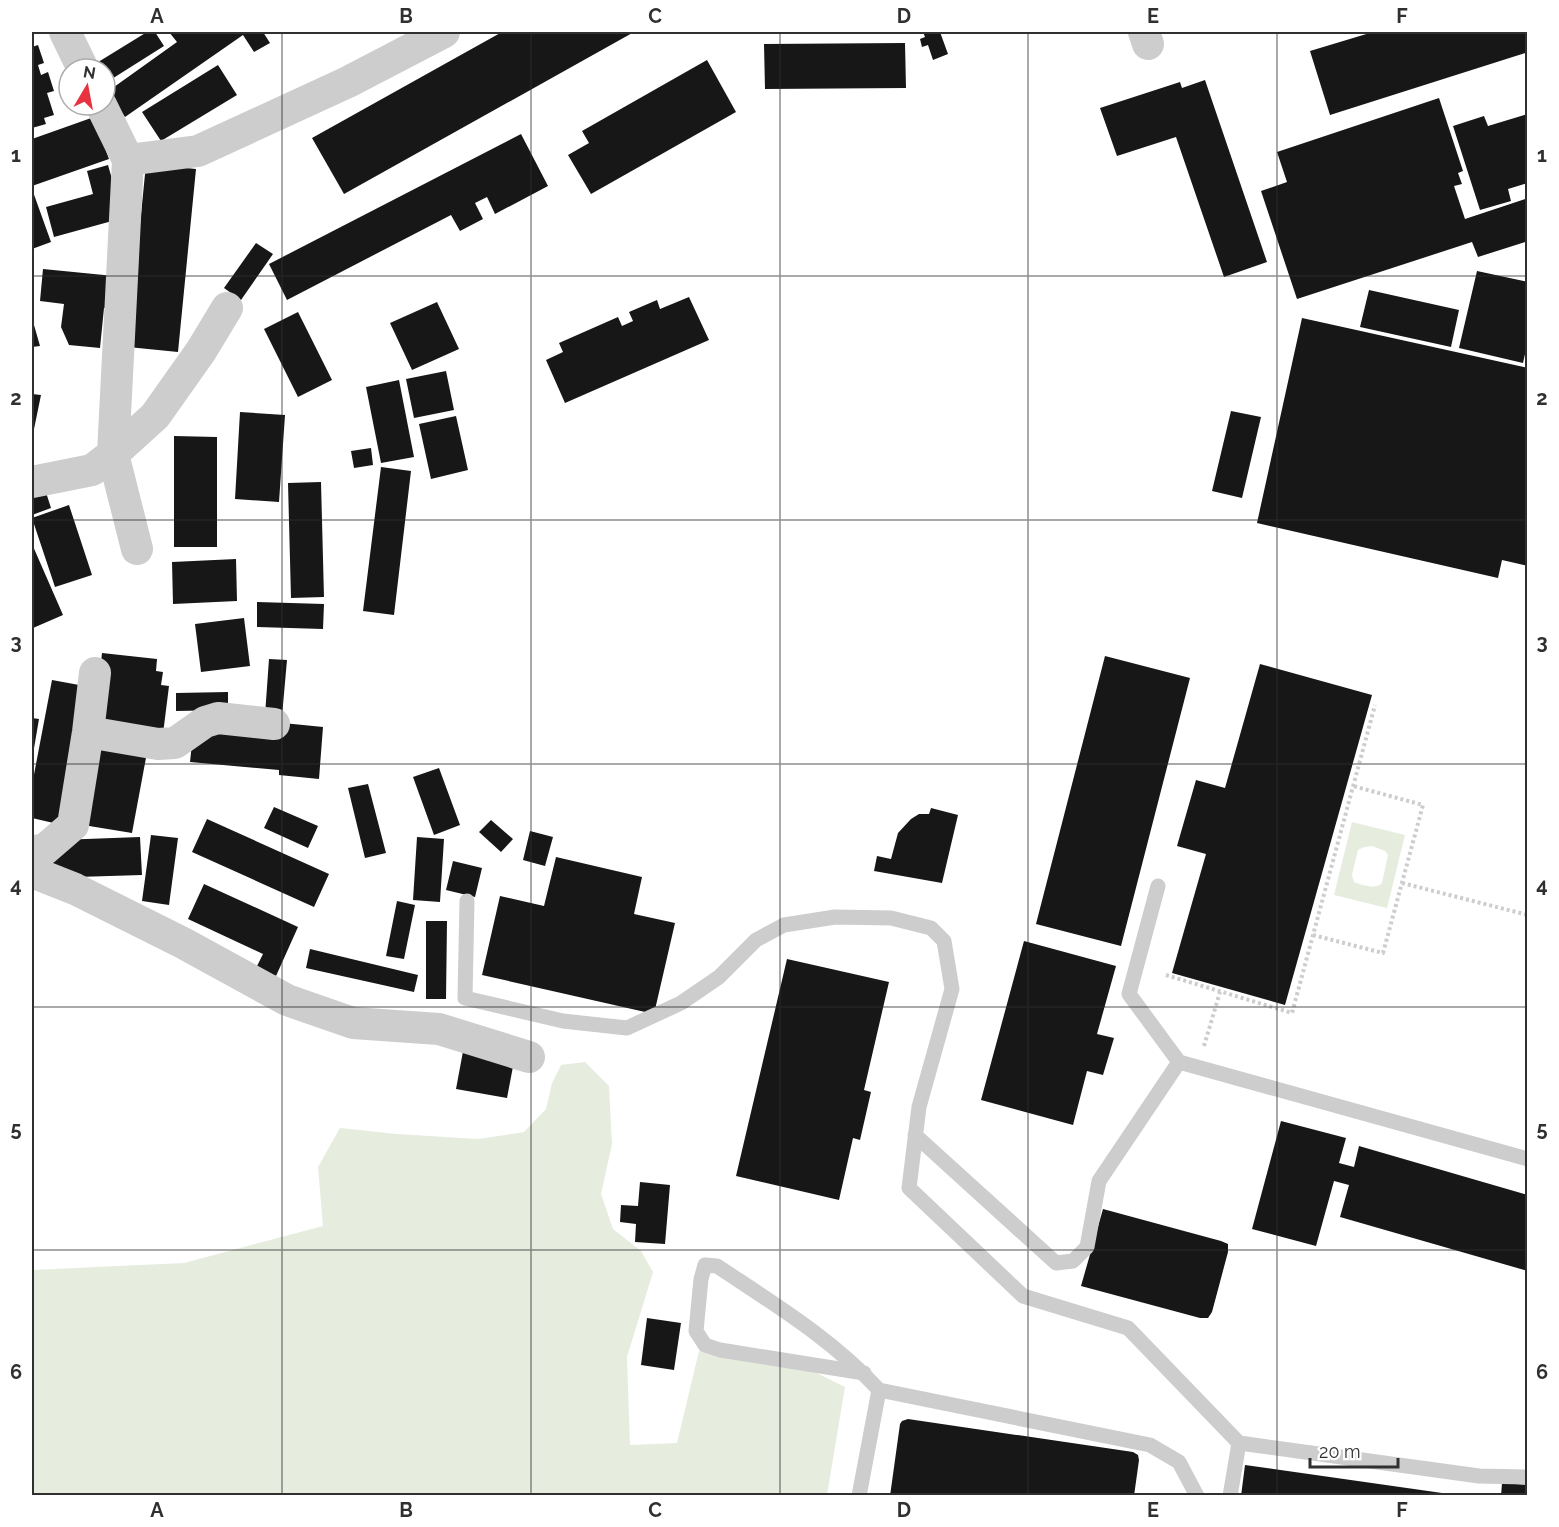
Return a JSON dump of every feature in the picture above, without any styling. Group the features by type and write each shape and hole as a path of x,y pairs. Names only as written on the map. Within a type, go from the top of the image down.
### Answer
{"street":[{"path":"65,32 77,57"},
{"path":"128,160 198,151 348,82 444,32"},
{"path":"107,117 128,160 112,454 137,549"},
{"path":"32,482 92,470 155,416 201,351 227,308"},
{"path":"32,851 44,850 73,825 95,673"},
{"path":"88,732 158,744 175,743 205,722 218,718 274,724"},
{"path":"32,872 75,889 183,943 287,1000 353,1023 439,1029 529,1057"}],"lane":[{"path":"1158,886 1129,994 1179,1062 1527,1160"},
{"path":"467,901 465,998 563,1021 627,1028 681,1003 719,977 756,940 784,925 835,917 891,918 931,928 944,941 952,989 919,1107 909,1188 1023,1296 1128,1328 1239,1443 1479,1476 1527,1477"},
{"path":"915,1135 1056,1263 1073,1261 1087,1246 1098,1181 1179,1062"},
{"path":"864,1373 720,1350 705,1344 696,1331 701,1280 705,1265 717,1266 811,1329 864,1373 879,1390 1150,1445 1179,1462 1197,1496"},
{"path":"859,1496 879,1390"},
{"path":"1230,1496 1239,1443"}],"path":[{"path":"1166,975 1292,1013 1375,705"},
{"path":"1313,935 1383,953 1402,884 1423,805 1353,786"},
{"path":"1402,884 1527,915"},
{"path":"1198,1067 1220,992"}],"shaded area":[{"path":"1352,822 1405,835 1387,908 1334,895","holes":["1372,846 1385,851 1388,855 1382,883 1372,887 1354,882 1352,875 1358,850"]},
{"path":"585,1062 609,1086 612,1144 601,1194 613,1229 641,1251 653,1272 627,1357 630,1445 677,1443 699,1351 782,1356 845,1387 827,1495 32,1495 32,1270 184,1263 323,1226 318,1167 340,1128 478,1139 524,1132 546,1109 552,1083 561,1065"}],"building":[{"path":"147,32 155,32 164,46 117,76 117,57 106,57"},
{"path":"169,32 263,32 270,43 254,52 243,35 125,117 117,106 117,85 177,42"},
{"path":"502,32 634,32 344,194 312,138"},
{"path":"923,32 940,32 948,54 933,60 928,45 922,47 920,39 925,37"},
{"path":"1373,32 1528,32 1528,52 1330,115 1310,51"},
{"path":"905,43 906,88 765,89 764,44"},
{"path":"38,45 44,63 38,65 41,75 48,72 54,91 47,93 54,115 44,118 46,124 32,128 32,47"},
{"path":"707,60 736,112 591,194 568,155 589,143 582,131"},
{"path":"218,65 237,95 161,141 142,112"},
{"path":"1205,80 1267,262 1224,277 1176,137 1117,156 1100,108 1180,82 1182,88"},
{"path":"1439,98 1463,171 1458,173 1462,184 1454,186 1465,219 1528,198 1528,241 1478,257 1472,242 1297,299 1261,191 1287,182 1277,152"},
{"path":"1528,114 1528,183 1508,189 1511,201 1480,210 1453,126 1484,116 1488,126"},
{"path":"94,117 109,159 32,186 32,139"},
{"path":"521,134 548,186 495,214 487,197 475,203 483,219 460,231 451,215 287,300 269,264"},
{"path":"146,164 196,169 178,352 128,347"},
{"path":"108,165 123,218 54,237 46,207 93,194 87,171"},
{"path":"32,189 51,242 32,249"},
{"path":"256,243 273,254 241,300 224,288"},
{"path":"43,269 114,276 110,308 104,308 100,348 69,345 61,327 64,304 40,301"},
{"path":"1477,271 1528,282 1528,341 1523,363 1459,348"},
{"path":"1369,290 1459,310 1451,347 1360,327"},
{"path":"689,297 709,340 565,403 546,360 563,352 559,343 618,317 622,326 633,321 629,312 657,300 660,309"},
{"path":"437,302 459,349 412,370 390,323"},
{"path":"298,312 332,380 298,397 264,329"},
{"path":"32,318 40,346 32,347"},
{"path":"1302,318 1528,368 1528,566 1502,560 1498,578 1257,523"},
{"path":"446,371 454,410 414,418 406,379"},
{"path":"399,380 414,457 381,463 366,387"},
{"path":"32,394 41,395 34,429 32,429"},
{"path":"1231,411 1261,417 1242,498 1212,491"},
{"path":"240,412 285,415 279,502 235,499"},
{"path":"456,416 468,470 431,479 419,424"},
{"path":"174,436 217,437 217,547 174,547"},
{"path":"371,448 373,465 354,468 351,451"},
{"path":"381,467 411,471 394,615 363,611"},
{"path":"321,482 324,597 291,598 288,483"},
{"path":"43,483 51,508 32,515 32,487"},
{"path":"69,505 92,575 55,587 32,518"},
{"path":"32,544 63,615 33,628 32,623"},
{"path":"236,559 237,601 173,604 172,562"},
{"path":"257,602 324,604 323,629 257,627"},
{"path":"244,618 250,666 201,672 195,624"},
{"path":"102,653 157,659 156,671 163,672 161,685 169,686 163,734 94,727"},
{"path":"1105,656 1190,678 1121,946 1036,924"},
{"path":"269,659 287,660 282,716 265,715"},
{"path":"1260,664 1372,695 1285,1005 1172,973 1206,854 1177,846 1196,780 1225,788"},
{"path":"52,680 90,687 62,825 32,818 32,785"},
{"path":"228,692 228,710 176,711 176,693"},
{"path":"32,718 39,719 33,754 32,754"},
{"path":"283,723 323,727 319,779 279,775 279,770 190,762 193,734"},
{"path":"93,737 148,747 132,833 77,824"},
{"path":"439,768 460,825 434,835 413,777"},
{"path":"368,784 386,853 365,858 348,788"},
{"path":"274,807 318,826 308,848 264,828"},
{"path":"931,808 958,815 942,883 874,871 877,856 891,859 898,833 919,814 929,814"},
{"path":"207,819 329,874 314,907 192,852"},
{"path":"491,820 513,839 501,852 479,832"},
{"path":"530,831 553,837 545,866 523,860"},
{"path":"151,835 178,838 169,905 142,901"},
{"path":"140,837 142,875 77,877 46,869 59,840"},
{"path":"417,837 444,839 440,902 413,900"},
{"path":"556,857 642,877 634,914 675,923 654,1014 482,975 500,896 544,906"},
{"path":"453,861 482,868 475,897 446,890"},
{"path":"204,884 298,927 276,976 256,968 263,954 188,919"},
{"path":"397,901 415,905 404,959 386,956"},
{"path":"426,921 447,921 446,999 426,999"},
{"path":"1024,941 1116,966 1097,1034 1114,1038 1103,1075 1087,1071 1073,1125 981,1100"},
{"path":"310,949 418,975 414,992 306,968"},
{"path":"787,959 889,982 864,1090 871,1092 860,1140 853,1138 839,1200 736,1176"},
{"path":"464,1046 515,1056 507,1098 456,1089"},
{"path":"1281,1121 1346,1138 1339,1163 1354,1167 1359,1146 1528,1195 1528,1271 1340,1217 1349,1185 1334,1181 1316,1246 1252,1229"},
{"path":"640,1182 670,1185 665,1244 635,1242 636,1224 620,1222 621,1205 638,1206"},
{"path":"1103,1209 1228,1244 1228,1252 1212,1312 1208,1318 1200,1318 1081,1286"},
{"path":"647,1318 681,1323 674,1370 641,1365"},
{"path":"908,1419 1133,1452 1138,1455 1139,1460 1134,1496 890,1496 900,1424"},
{"path":"1245,1465 1449,1494 1449,1496 1241,1496"},
{"path":"1502,1483 1528,1485 1528,1496 1501,1496"}]}
